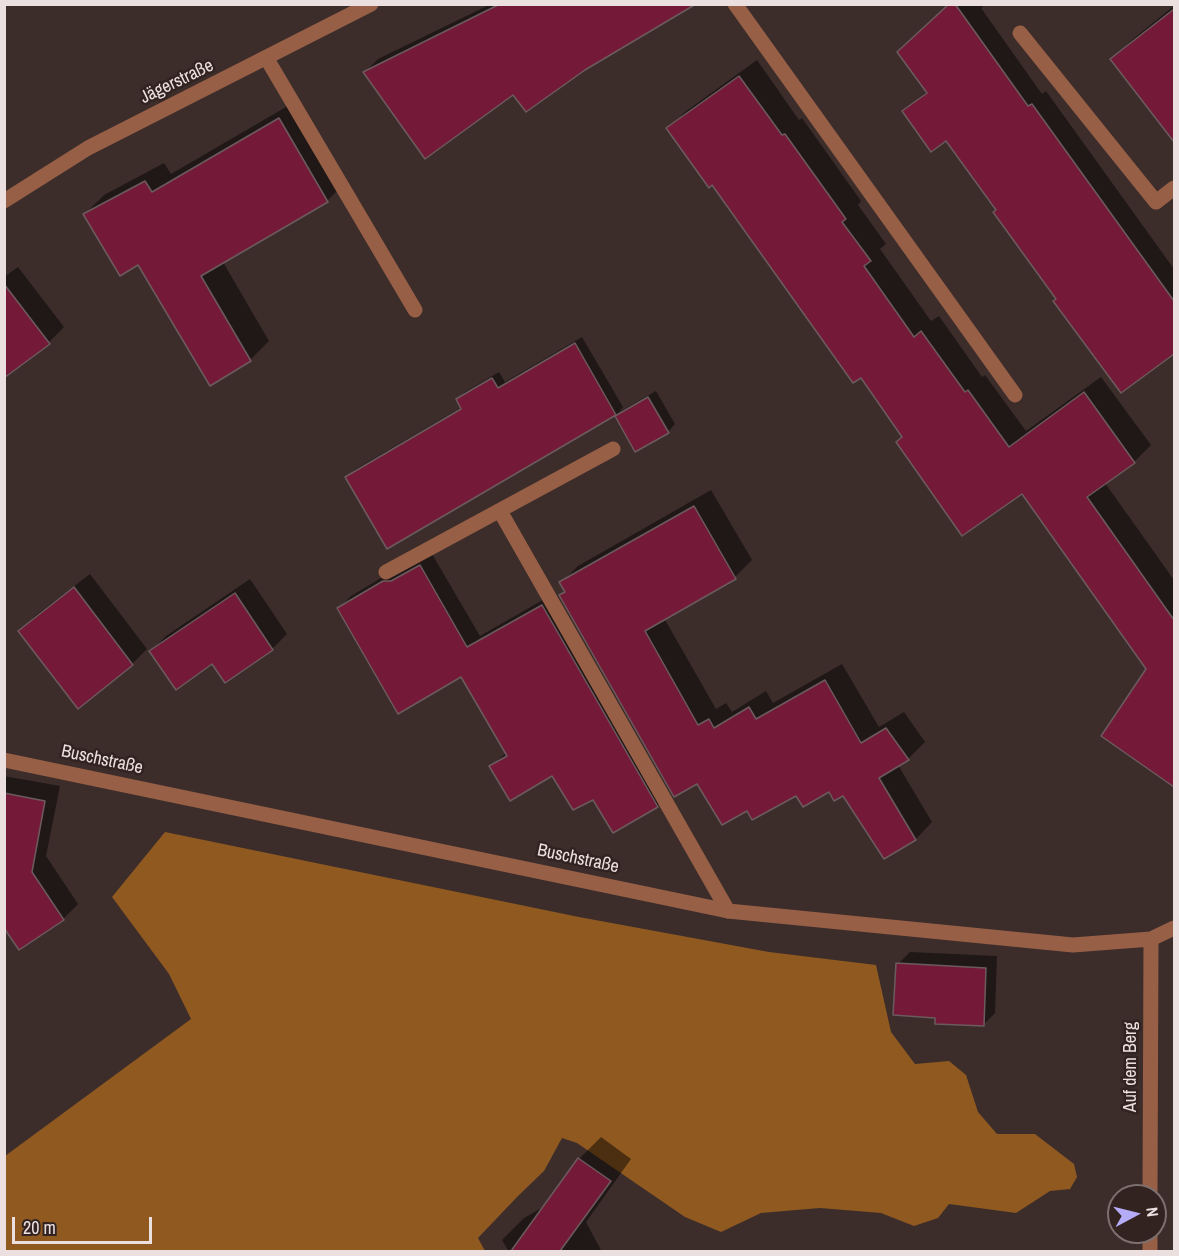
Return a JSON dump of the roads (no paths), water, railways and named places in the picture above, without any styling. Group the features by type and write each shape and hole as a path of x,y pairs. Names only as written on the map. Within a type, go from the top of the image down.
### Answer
{"street":[{"name":"Jägerstraße","path":"4,201 88,148 267,59 371,4"},
{"path":"735,4 1015,395"},
{"path":"1020,33 1156,202 1174,188"},
{"path":"267,59 415,310"},
{"path":"386,572 613,448"},
{"path":"500,511 728,910"},
{"name":"Buschstraße","path":"4,760 728,910 1073,945 1151,939"},
{"path":"1151,939 1174,928"},
{"name":"Auf dem Berg","path":"1150,1184 1151,939"}]}
